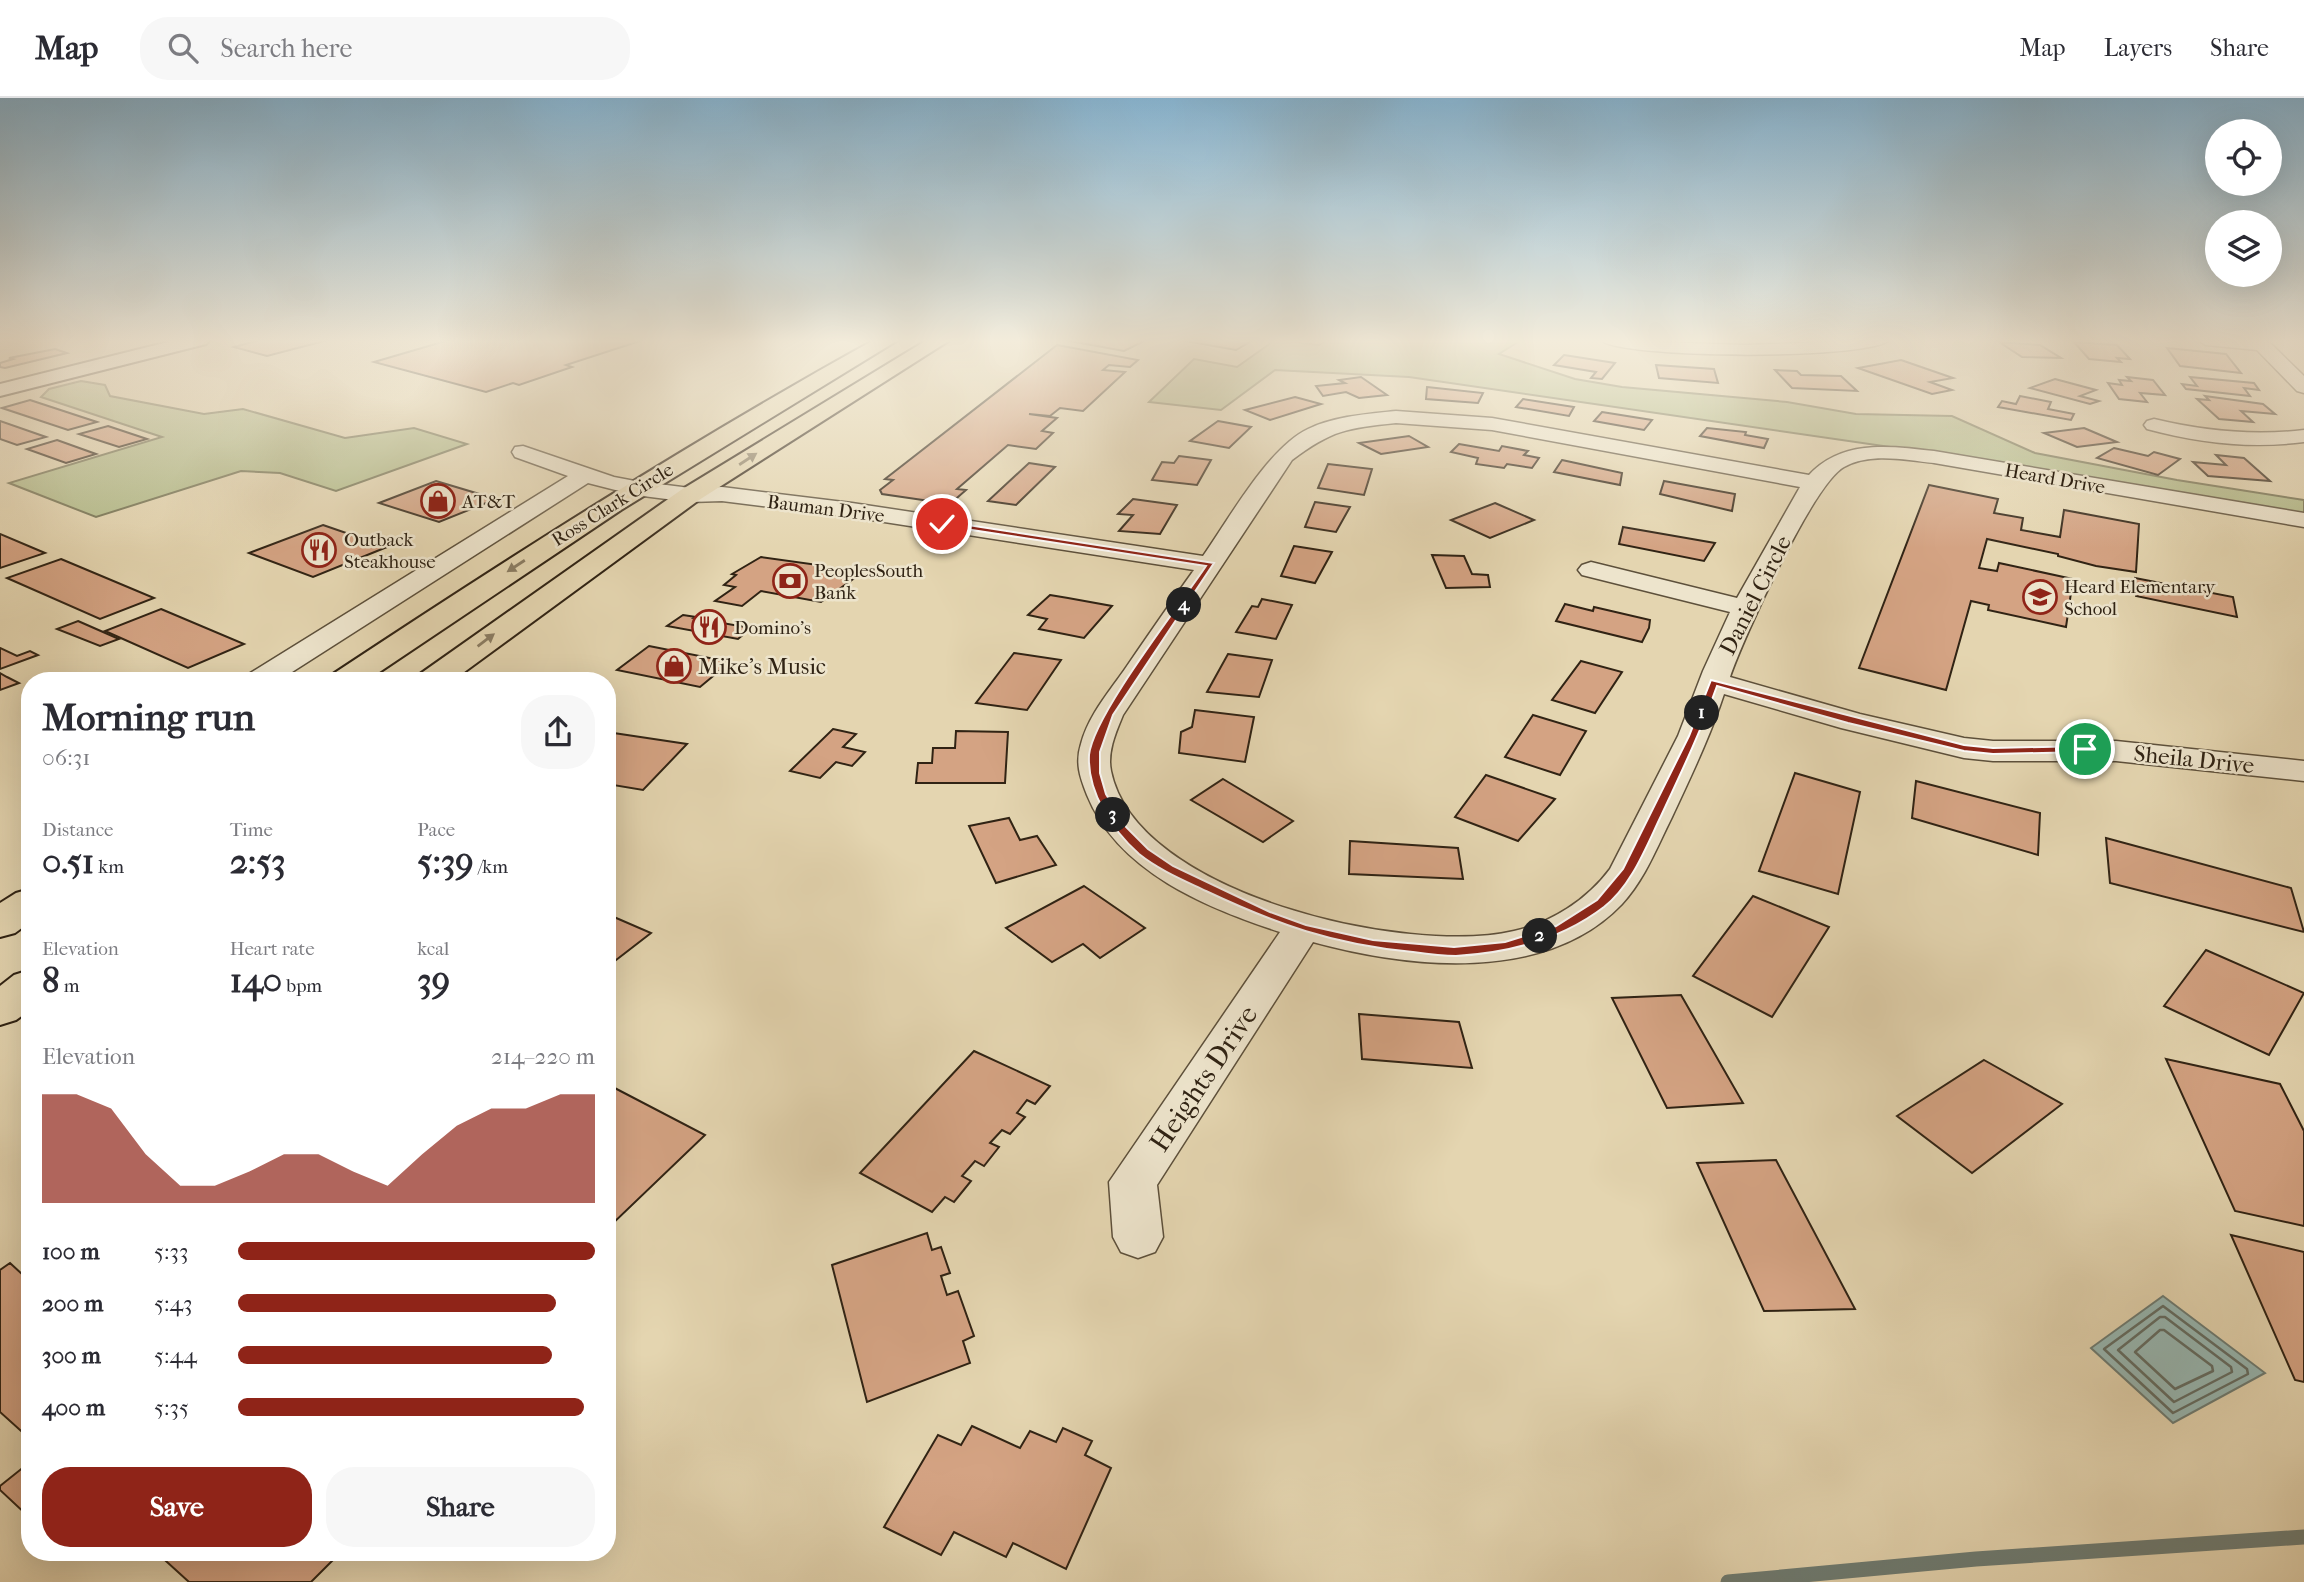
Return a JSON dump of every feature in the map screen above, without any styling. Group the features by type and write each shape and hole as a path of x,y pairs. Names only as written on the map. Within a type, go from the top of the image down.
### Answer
{"highway":[{"name":"Ross Clark Circle","path":"358,672 635,488 765,409"},
{"name":"Ross Clark Circle","path":"444,672 690,495 828,409"},
{"path":"0,923 21,908"},
{"path":"0,1009 21,993"}],"street":[{"name":"Daniel Circle","path":"1420,417 1476,422 1814,483 1721,662 1694,736 1629,871 1601,903 1581,918 1531,940 1479,950 1454,952 1373,944 1303,928 1234,901 1169,869 1143,851 1121,828 1100,794 1095,773 1095,752 1108,715 1205,574 1292,448 1326,428 1366,419 1420,417"},
{"path":"2154,425 2190,435 2272,439 2304,436"},
{"name":"Bauman Drive","path":"523,452 585,475 635,488 690,495 704,507 1205,574"},
{"name":"Heard Drive","path":"1814,483 1833,464 1845,458 1880,453 1906,454 2304,520"},
{"path":"271,672 585,475"},
{"path":"1591,570 1747,608"},
{"name":"Sheila Drive","path":"1714,682 1864,724 1964,748 1993,751 2116,751 2304,771"},
{"name":"Heights Drive","path":"1138,1237 1133,1182 1303,928"}],"green space":[{"path":"78,409 179,409 204,414 244,409 345,438 414,428 467,444 336,491 280,473 241,471 96,517 9,483 162,437"},
{"path":"1631,409 1829,409 1856,414 1952,416 2035,453 2177,480 2304,500 2304,515 1959,457"}],"water":[{"path":"2163,1296 2265,1373 2173,1423 2091,1348"}],"building":[{"path":"6,409 58,409 97,422 68,430"},
{"path":"975,409 1058,409 1050,416 1029,414 1057,418 1042,431 1053,433 1036,449 1008,445 957,489 966,490 950,504 882,494 880,490 893,480 885,479"},
{"path":"1248,409 1304,409 1270,420 1245,410"},
{"path":"1529,409 1573,409 1569,416"},
{"path":"2011,409 2049,409 2074,414 2071,420"},
{"path":"2208,409 2269,409 2275,414 2241,411 2253,422 2219,419"},
{"path":"1602,412 1652,420 1644,430 1594,421"},
{"path":"0,421 46,437 17,445 0,439"},
{"path":"1218,421 1251,427 1229,448 1190,441"},
{"path":"108,426 147,439 119,447 79,434"},
{"path":"1707,428 1746,432 1745,435 1768,439 1764,448 1700,436"},
{"path":"2084,428 2117,442 2077,447 2044,433"},
{"path":"1409,436 1428,447 1381,454 1359,443"},
{"path":"57,440 96,454 66,463 27,449"},
{"path":"1459,444 1499,451 1502,446 1528,451 1524,455 1539,458 1532,468 1507,464 1504,468 1476,464 1478,458 1451,452"},
{"path":"2114,448 2148,456 2154,452 2180,459 2158,475 2097,458"},
{"path":"2216,455 2244,458 2270,481 2208,476 2193,462 2226,465"},
{"path":"1179,456 1211,460 1197,485 1152,480 1162,462 1174,463"},
{"path":"1562,460 1622,473 1620,485 1554,472"},
{"path":"1029,463 1055,467 1016,505 988,501"},
{"path":"1328,464 1372,469 1364,495 1318,488"},
{"name":"AT&T","path":"436,481 496,499 439,522 379,503"},
{"path":"1664,481 1735,494 1732,511 1660,494"},
{"path":"1929,485 1998,499 1994,513 2023,518 2021,530 2060,537 2064,510 2139,524 2136,572 2096,566 2058,554 1987,539 1979,568 1997,571 1999,563 2073,579 2066,627 1988,610 1989,605 1971,601 1946,690 1859,668"},
{"path":"1133,499 1177,505 1160,534 1119,531 1133,515 1118,514"},
{"path":"1315,502 1350,507 1336,532 1305,527"},
{"path":"1495,503 1534,520 1490,538 1451,520"},
{"name":"Outback Steakhouse","path":"323,525 387,547 313,577 249,553"},
{"path":"1623,527 1715,543 1704,561 1619,544"},
{"path":"0,534 45,553 0,568"},
{"path":"1294,546 1332,552 1315,583 1281,576"},
{"path":"1432,555 1464,556 1472,574 1488,575 1490,587 1446,588"},
{"name":"PeoplesSouth Bank","path":"761,557 856,573 856,577 821,602 761,591 742,606 715,601 735,587 724,585 736,575 732,574"},
{"path":"61,559 154,598 100,619 7,578"},
{"path":"2135,578 2233,597 2237,617 2136,596"},
{"path":"1050,595 1112,606 1084,638 1039,629 1047,619 1028,615"},
{"path":"1262,599 1292,605 1276,639 1236,632 1252,606 1258,607"},
{"path":"1565,604 1593,611 1594,607 1650,620 1649,628 1642,642 1556,621"},
{"path":"161,609 244,644 188,668 105,631"},
{"name":"Domino's","path":"683,615 751,628 738,639 667,626"},
{"path":"78,621 119,639 100,646 57,629"},
{"name":"Mike's Music","path":"649,646 730,662 700,687 617,670"},
{"path":"0,648 17,656 30,651 38,655 0,669"},
{"path":"1014,653 1061,660 1027,710 976,703"},
{"path":"1228,654 1272,660 1259,697 1207,692"},
{"path":"1581,661 1622,672 1595,713 1552,700"},
{"path":"0,673 7,677 19,683 0,690"},
{"path":"1195,710 1254,717 1245,762 1179,753 1181,732 1192,727"},
{"path":"1533,715 1586,731 1560,775 1505,757"},
{"path":"833,729 856,734 843,747 865,752 852,766 836,762 820,778 790,771"},
{"path":"956,731 1008,732 1005,783 916,783 918,763 932,763 933,748 955,748"},
{"path":"616,733 687,744 643,790 616,786"},
{"path":"1795,773 1860,792 1838,894 1759,871"},
{"path":"1486,775 1555,799 1518,841 1455,817"},
{"path":"1223,779 1293,821 1263,842 1191,800"},
{"path":"1916,781 2040,813 2038,855 1912,818"},
{"path":"1009,818 1020,840 1037,836 1056,865 996,883 969,826"},
{"path":"2106,838 2291,888 2304,932 2110,883"},
{"path":"1350,841 1458,848 1463,879 1349,874"},
{"path":"1084,886 1145,928 1100,958 1083,944 1052,962 1006,928"},
{"path":"1753,896 1829,927 1772,1017 1693,976"},
{"path":"616,918 651,933 616,960"},
{"path":"2206,950 2304,993 2269,1055 2164,1006"},
{"path":"1681,995 1743,1103 1667,1108 1612,998"},
{"path":"1359,1014 1459,1022 1472,1068 1362,1059"},
{"path":"974,1051 1050,1086 1035,1104 1027,1100 1017,1113 1025,1117 1010,1134 1002,1130 990,1143 999,1147 984,1166 975,1161 962,1176 971,1181 954,1202 945,1197 932,1212 860,1173"},
{"path":"2166,1059 2280,1084 2304,1131 2304,1226 2235,1211"},
{"path":"1984,1060 2062,1104 1972,1173 1897,1116"},
{"path":"616,1089 705,1135 616,1220"},
{"path":"1776,1160 1855,1309 1764,1311 1697,1163"},
{"path":"927,1233 932,1250 941,1247 950,1273 941,1276 947,1295 958,1291 974,1336 963,1341 970,1363 867,1402 832,1265"},
{"path":"2231,1235 2304,1252 2304,1382 2295,1380"},
{"path":"10,1263 21,1273 21,1431 0,1412 0,1270"},
{"path":"972,1426 1020,1448 1030,1431 1056,1442 1063,1428 1092,1441 1085,1455 1111,1468 1066,1569 1013,1543 1006,1557 954,1532 941,1555 884,1527 938,1435 961,1445"},
{"path":"21,1469 21,1510 0,1490 0,1486"},
{"path":"166,1561 332,1561 311,1582 189,1582"}],"waterway":[{"path":"1728,1582 1976,1559 2304,1537"}],"place":[{"name":"AT&T","path":"438,501"},
{"name":"Outback Steakhouse","path":"319,550"},
{"name":"PeoplesSouth Bank","path":"790,581"},
{"name":"Heard Elementary School","path":"2040,597"},
{"name":"Domino's","path":"709,627"},
{"name":"Mike's Music","path":"674,666"}],"route":[{"path":"942,524 1211,565 1108,715 1095,752 1095,773 1100,794 1121,828 1143,851 1169,869 1234,901 1303,928 1373,944 1454,952 1506,946 1560,929 1601,903 1629,871 1694,736 1714,682 1852,721 1964,748 1993,751 2085,749"}]}
